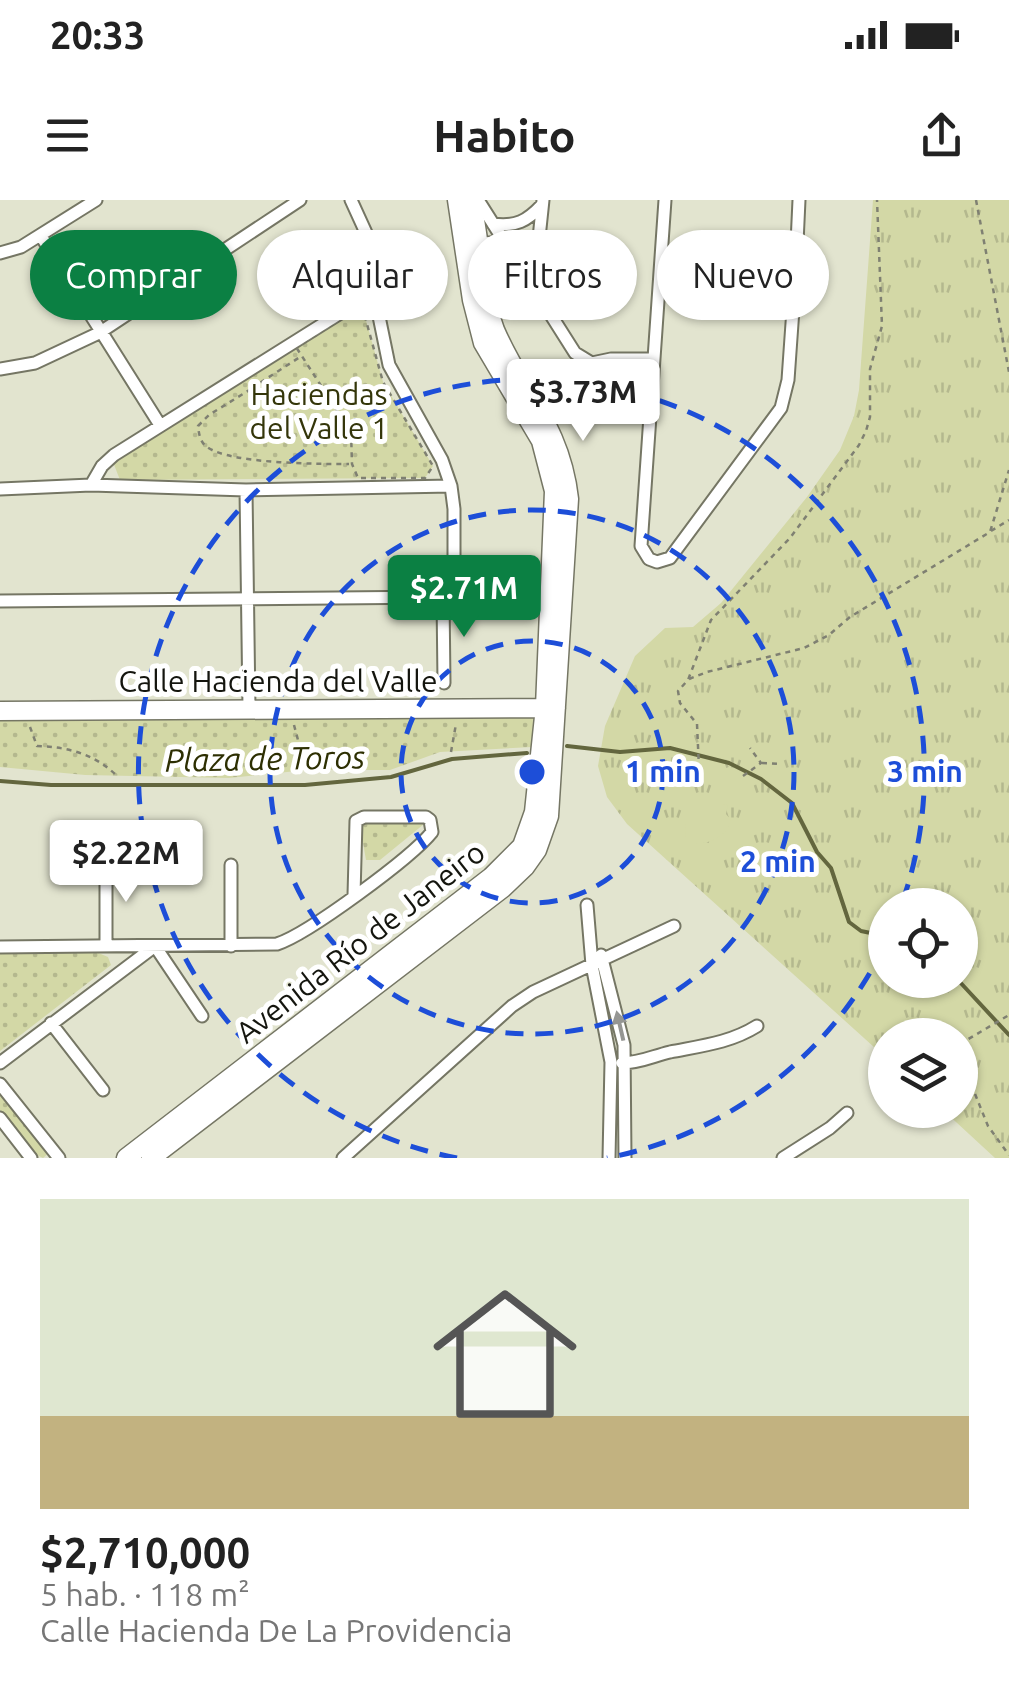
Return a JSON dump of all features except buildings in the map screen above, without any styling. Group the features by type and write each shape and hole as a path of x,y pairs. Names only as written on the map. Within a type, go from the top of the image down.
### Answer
{"main road":[{"name":"Avenida Río de Janeiro","path":"152,1158 503,888 526,867 543,837 549,816 554,509 551,474 542,442 482,343 457,200"},
{"name":"Avenida Río de Janeiro","path":"475,200 478,230"},
{"name":"Avenida Río de Janeiro","path":"126,1158 515,856 532,822 551,708 569,499 554,435 493,320"},
{"name":"Calle Hacienda del Valle","path":"0,711 551,708"}],"street":[{"path":"49,230 96,200"},
{"path":"0,369 35,363 99,333 300,200"},
{"path":"351,200 367,230"},
{"name":"Avenida Río de Janeiro","path":"475,200 497,230"},
{"path":"665,200 641,546 649,560 670,558 781,408 788,380 792,320"},
{"path":"798,230 799,200"},
{"path":"493,224 508,226 522,222 543,202"},
{"path":"541,230 543,202"},
{"path":"0,253 30,240"},
{"path":"91,320 160,425"},
{"path":"91,485 108,460 329,320"},
{"path":"0,600 443,597 454,586 454,509 450,486 442,460 389,365 380,320"},
{"name":"Avenida Río de Janeiro","path":"555,320 575,353 592,363 602,360 653,365"},
{"path":"0,489 91,485 246,490 450,486"},
{"path":"246,490 249,708"},
{"path":"443,597 444,683"},
{"path":"0,947 277,944 290,940 354,895 428,837 432,832 430,820 364,817 356,822 354,895"},
{"path":"106,864 106,946"},
{"path":"230,864 231,946"},
{"path":"587,906 598,963 624,1045 625,1158"},
{"path":"344,1158 512,1006 532,992 674,926"},
{"path":"154,946 202,1016"},
{"path":"0,1063 154,946"},
{"path":"598,963 610,1062 609,1158"},
{"path":"52,1022 103,1090"},
{"path":"610,1062 637,1064 739,1037 756,1026"},
{"path":"0,1084 54,1156"},
{"path":"783,1158 847,1113"},
{"path":"0,1118 31,1158"}],"path":[{"path":"700,769 697,724 678,698 678,691 688,680 711,620 790,538 859,446 870,418 870,369 882,326 877,200"},
{"path":"976,200 1009,372"},
{"path":"362,306 383,382 433,466 425,478 358,478 352,464 351,432 296,347 362,306"},
{"path":"251,389 198,426 199,438 206,448 290,463 352,464"},
{"path":"990,532 1009,470"},
{"path":"688,680 804,648 1009,520"},
{"path":"451,752 457,718"},
{"path":"292,719 306,770"},
{"path":"28,720 37,746 60,746 100,760 117,776"},
{"path":"750,748 761,763"},
{"path":"744,776 761,763 781,764"},
{"path":"978,1033 1009,1015"},
{"path":"978,1101 988,1126 1009,1155"}],"green space":[{"path":"873,200 1009,200 1009,1158 995,1158 962,1128 978,1128 978,1018 868,1018 868,1042 627,824 607,797 598,766 605,726 635,656 665,628 693,627 721,603 807,497 840,450 854,416"},
{"name":"Haciendas del Valle 1","path":"340,320 366,320 383,382 433,466 425,478 120,480 113,462"},
{"path":"533,717 532,747 440,752 390,770 306,770 229,778 85,775 0,767 0,720"},
{"path":"728,805 726,814 731,820 725,831 710,841 692,844 686,838 685,823"},
{"path":"370,815 422,817 424,824 380,860 366,860 360,826"},
{"path":"96,952 108,957 111,965 0,1051 0,953"},
{"path":"0,1085 49,1153 43,1158 0,1110"}],"waterway":[{"name":"Plaza de Toros","path":"567,746 620,752 670,748 729,763 761,779 792,803 817,852 831,868 849,922 868,932"},
{"name":"Plaza de Toros","path":"0,781 51,785 305,785 391,777 452,759 527,753"},
{"name":"Plaza de Toros","path":"975,998 1009,1035"}]}
